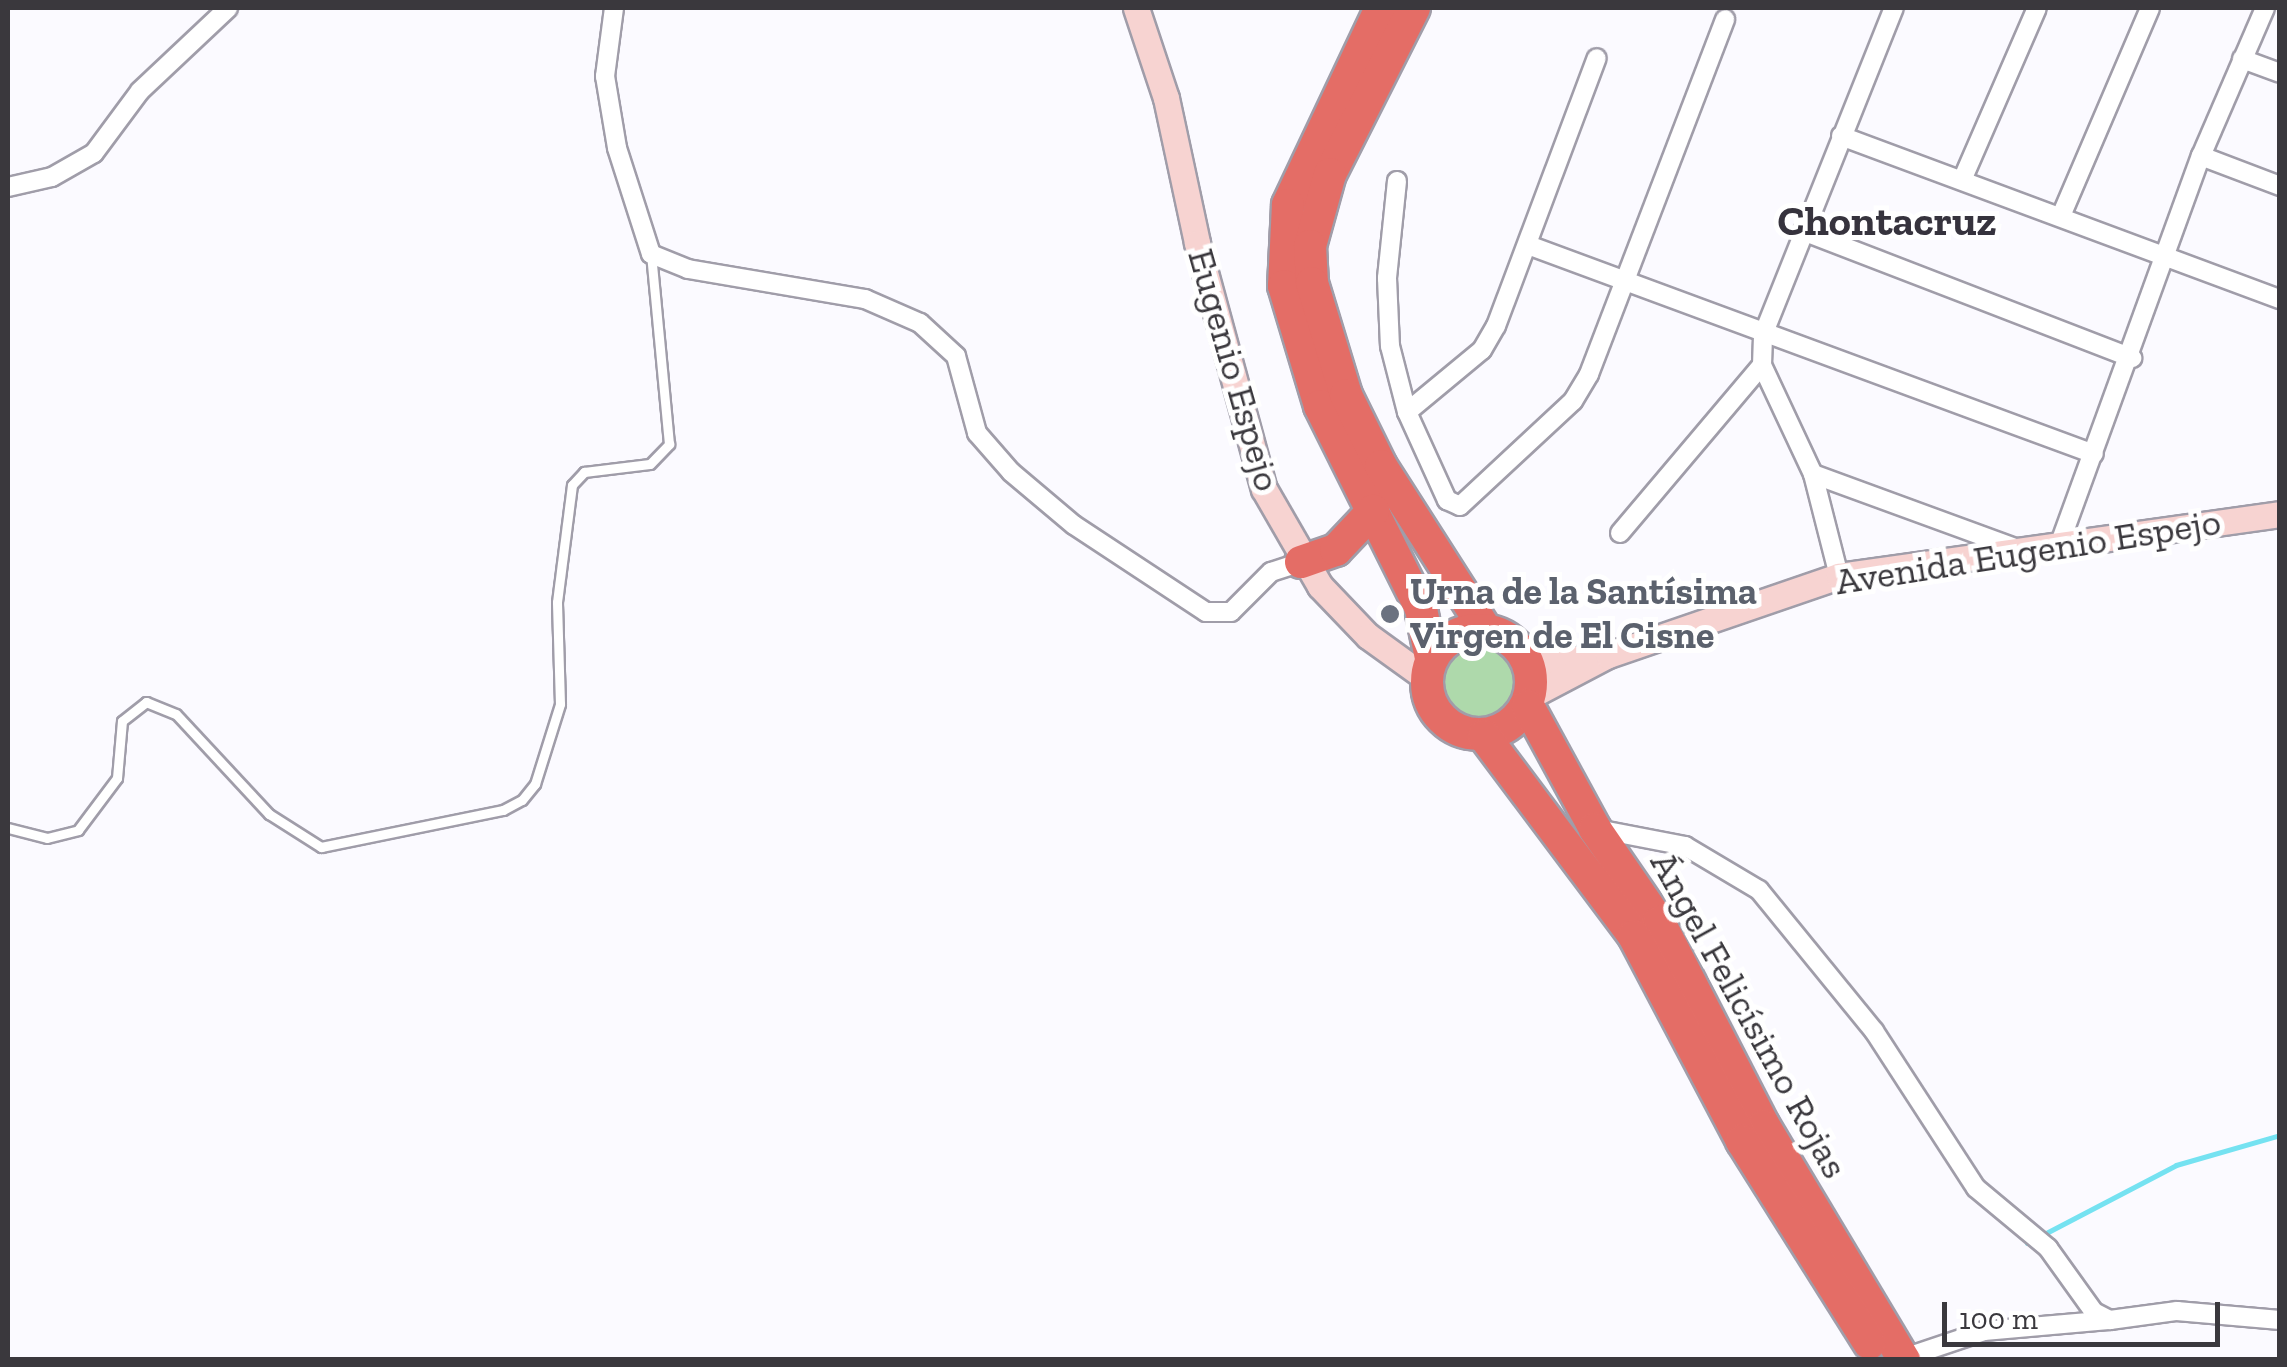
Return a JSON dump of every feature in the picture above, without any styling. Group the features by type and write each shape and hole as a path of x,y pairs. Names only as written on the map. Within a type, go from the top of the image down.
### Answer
{"highway":[{"path":"1381,8 1304,163 1282,244 1300,350 1320,406 1421,609 1438,714 1484,736 1505,728 1530,689 1514,644 1486,630 1381,466 1346,395 1312,283 1310,246 1330,174 1414,8"},
{"path":"1300,562 1336,550 1373,511"},
{"path":"1429,668 1454,635 1486,630"},
{"name":"Ángel Felicísimo Rojas","path":"1530,689 1594,829 1659,922 1734,1098"},
{"name":"Ángel Felicísimo Rojas","path":"1484,736 1634,936 1896,1359"}],"main road":[{"name":"Eugenio Espejo","path":"1136,8 1166,98 1258,470 1300,562 1368,636 1429,668"},
{"name":"Avenida Eugenio Espejo","path":"1530,689 1608,656 1839,576 2062,540 2280,514"}],"street":[{"path":"8,186 52,178 94,152 140,91 228,8"},
{"path":"614,8 605,76 618,148 651,254 688,269 865,299 920,323 956,356 977,433 1011,472 1074,525 1206,612 1231,612 1271,572 1300,562"},
{"path":"1839,576 1813,474 1762,365 1763,335 1894,8"},
{"path":"1963,178 2038,8"},
{"path":"2061,216 2150,8"},
{"path":"2062,540 2132,358 2201,156 2265,8"},
{"path":"1397,182 1388,311 1407,412 1447,500 1454,506 1471,502 1573,402 1625,282 1725,19"},
{"path":"1407,412 1482,350 1528,245 1597,58"},
{"path":"2242,59 2280,73"},
{"path":"1841,136 1963,178 2280,299"},
{"path":"2201,156 2280,186"},
{"path":"1803,230 2132,358"},
{"path":"1528,245 1763,335 2094,454"},
{"path":"1620,533 1762,365"},
{"path":"1813,474 2018,549"},
{"path":"1594,829 1685,846 1758,890 1874,1031 1976,1188 2048,1248 2084,1304 2110,1320"},
{"path":"1896,1359 1984,1330 2177,1311 2280,1320"}],"lane":[{"path":"8,828 47,838 78,830 117,778 122,721 146,702 176,714 268,814 321,847 503,810 522,800 534,784 560,704 557,602 572,486 584,472 656,462 669,444 651,254"}],"green space":[{"path":"1477,642 1504,653 1515,680 1504,707 1477,718 1450,707 1439,680 1450,653"}],"waterway":[{"path":"2027,1243 2176,1165 2280,1135"}],"place":[{"name":"Urna de la Santísima Virgen de El Cisne","path":"1390,614"}],"district":[{"name":"Chontacruz","path":"1887,221"}]}
